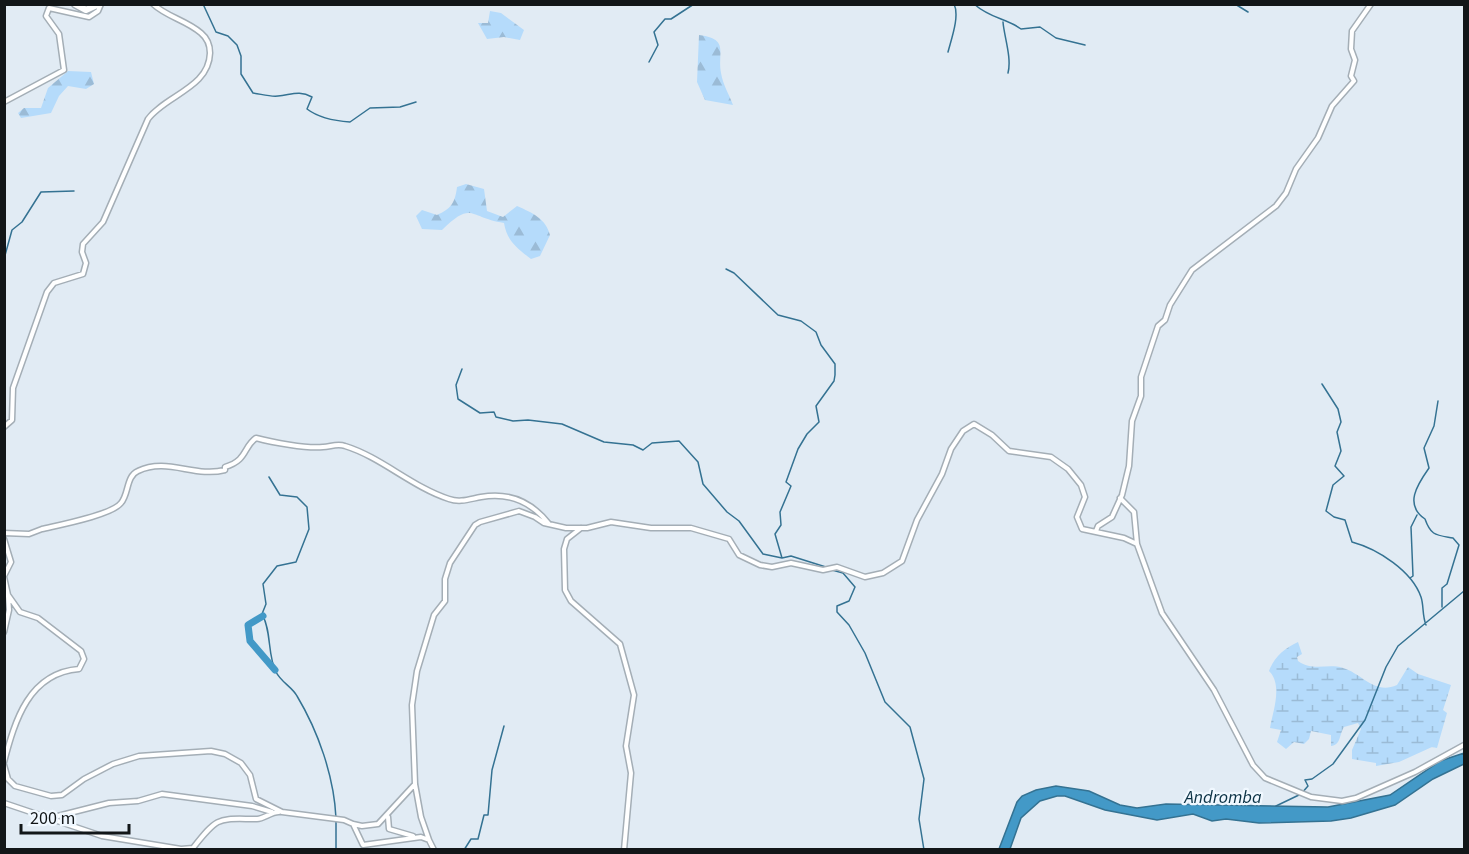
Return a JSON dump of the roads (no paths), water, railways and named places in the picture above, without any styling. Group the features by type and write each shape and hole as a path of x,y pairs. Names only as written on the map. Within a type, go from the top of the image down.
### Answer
{"street":[{"path":"75,4 86,10 100,4"},
{"path":"4,102 63,70 59,34 46,16 49,8 88,17 98,11 100,4"},
{"path":"4,427 12,420 13,388 47,292 54,283 83,274 86,263 82,252 83,244 103,222 148,119 157,109 201,79 210,65 210,46 203,34 153,4"},
{"path":"1096,531 1098,526 1112,517 1120,498 1128,466 1131,421 1140,396 1141,377 1158,326 1164,321 1170,304 1192,270 1276,206 1286,193 1296,169 1318,138 1332,106 1354,81 1351,76 1355,60 1351,49 1352,31 1371,4"},
{"path":"434,849 421,817 415,784 412,705 417,671 436,610 445,601 445,587 450,563 475,525 480,522 519,512 549,524 581,528 611,522 651,528 691,528 729,539 739,555 760,565 772,567 790,563 823,570 837,567 855,574 874,576 902,561 917,520 942,474 951,449 963,431 974,424 992,435 1009,451 1051,457 1068,469 1081,485 1085,497 1077,517 1082,529 1137,544"},
{"path":"4,533 34,533 111,511 122,503 131,477 138,471 161,465 180,467 200,473 225,470 225,467 245,455 255,438 264,442 322,448 345,445 362,451 412,483 450,499 463,501 502,495 516,497 538,511 549,524"},
{"path":"1120,498 1134,512 1137,544 1161,613 1214,690 1254,765 1275,784 1334,801 1356,798 1415,772 1464,745"},
{"path":"581,528 567,539 564,549 565,590 571,602 620,644 634,695 626,746 631,773 624,849"},
{"path":"4,539 11,562 4,577 9,610 4,632"},
{"path":"8,595 20,612 38,618 81,651 84,659 79,669 51,675 34,691 22,708 4,763 8,779 15,786 51,796 62,795 113,764 139,756 212,751 225,754 242,763 249,775 256,799 282,812"},
{"path":"50,818 99,805 138,801 162,794 252,806 272,812 344,820 353,824 371,826 388,815 415,784"},
{"path":"4,803 102,836 189,849 218,820 235,817 260,819 272,812"},
{"path":"388,815 389,829 429,840"},
{"path":"353,824 363,845 416,837"}],"waterway":[{"path":"203,4 216,32 228,36 237,45 241,56 241,74 253,93 272,96 299,93 307,95 312,97 307,109 327,119 350,122 370,108 400,107 416,102"},
{"path":"649,62 658,45 654,32 665,19 671,19 694,4"},
{"path":"948,52 956,21 954,4"},
{"path":"974,4 986,13 1021,29 1040,27 1056,38 1085,45"},
{"path":"1235,4 1248,12"},
{"path":"1003,22 1008,54 1008,73"},
{"path":"4,259 12,230 22,222 41,192 74,191"},
{"path":"726,269 734,273 778,315 801,321 816,332 821,345 835,364 834,381 816,406 819,422 807,434 798,449 786,482 791,486 780,512 781,525 775,534 782,558 791,556 829,568"},
{"path":"462,369 456,385 458,399 480,413 494,412 496,417 513,421 528,420 562,424 604,442 633,445 643,450 652,443 679,441 698,462 703,484 727,512 739,521 763,554 782,558"},
{"path":"1322,384 1338,409 1341,422 1337,432 1341,451 1335,466 1344,476 1333,485 1326,511 1334,517 1345,520 1352,542 1393,562 1410,578 1421,597 1426,625"},
{"path":"1438,401 1434,426 1424,448 1429,468 1420,481 1414,501 1415,508 1425,519 1432,532 1453,538 1459,545 1447,584 1442,588 1442,607"},
{"path":"269,477 280,495 297,497 307,507 309,529 296,562 277,566 263,584 266,604 262,614 276,672 297,696 324,754 332,786 336,818"},
{"path":"1410,578 1413,576 1411,527 1417,515"},
{"path":"832,570 843,573 855,587 849,601 837,606 837,612 849,625 865,653 885,702 910,727 924,779 919,819 924,850"},
{"path":"1276,806 1301,794 1308,786 1305,780 1312,779 1333,764 1365,720 1386,667 1398,646 1464,591"},
{"path":"263,616 248,625 250,641 275,670"},
{"path":"464,850 471,839 478,839 484,815 488,815 492,770 504,726"},
{"path":"336,821 336,850"}],"water label":[{"name":"Andromba","path":"1223,797"}]}
